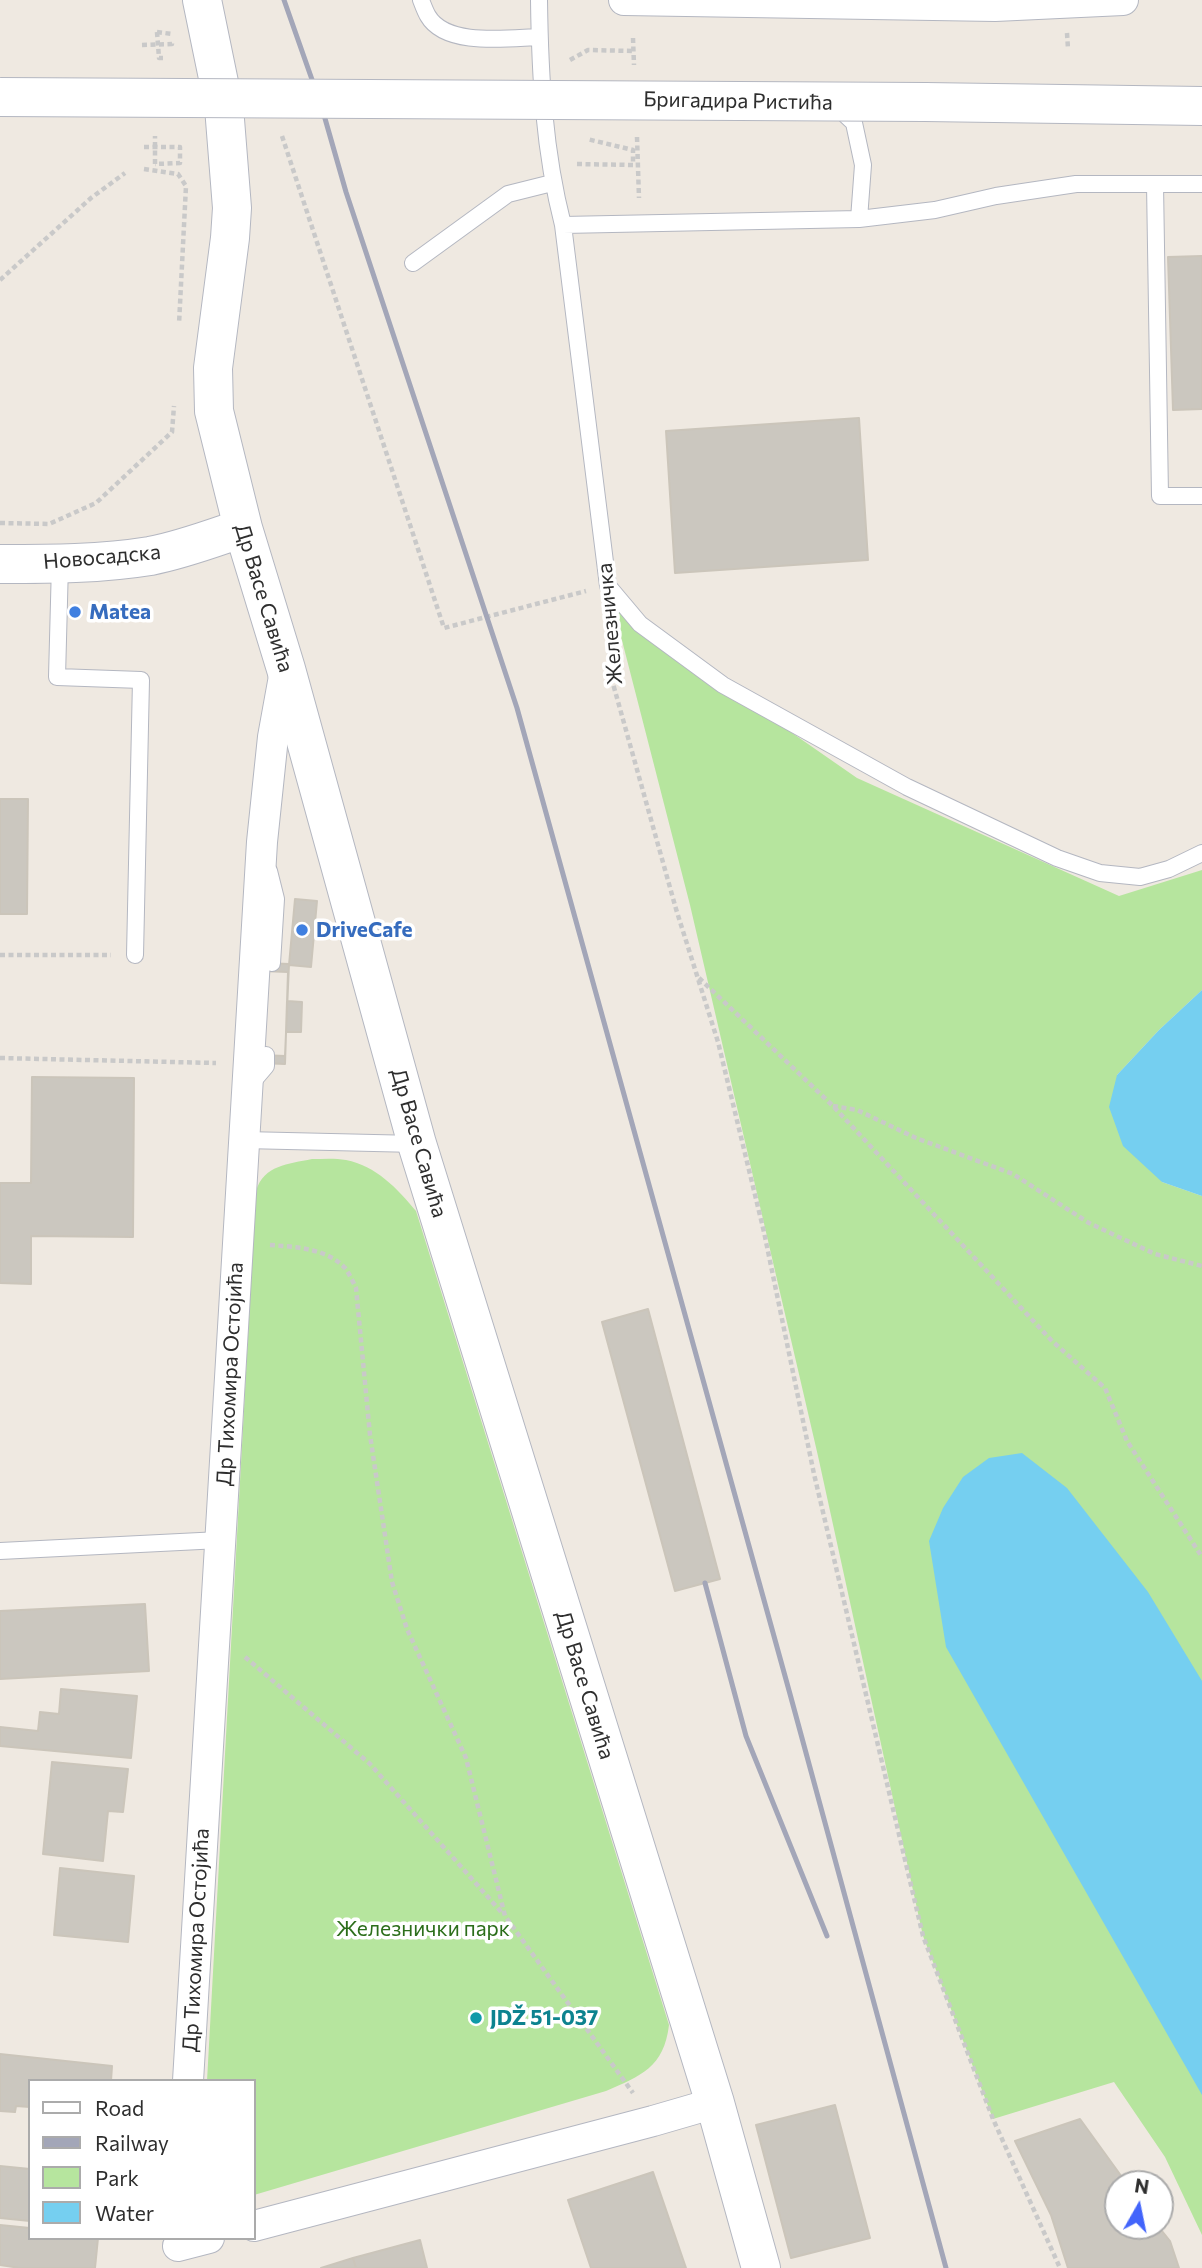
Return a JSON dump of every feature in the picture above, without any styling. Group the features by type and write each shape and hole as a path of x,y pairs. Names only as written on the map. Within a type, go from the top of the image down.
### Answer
{"street":[{"name":"Др Васе Савића","path":"202,0 223,107 232,208 213,368 214,411 243,528 286,669 417,1144 715,2103 761,2268"},
{"path":"624,0 995,3 1123,0"},
{"name":"Бригадира Ристића","path":"0,96 1202,106"},
{"name":"Новосадска","path":"0,564 60,564 153,555 191,546 243,528"},
{"name":"Др Тихомира Остојића","path":"188,2079 244,1140 254,1069 262,842 273,737 286,669"},
{"path":"256,2225 715,2103"},
{"path":"178,2251 204,2240"}],"lane":[{"path":"421,0 428,18 458,37 539,37"},
{"name":"Железничка","path":"538,0 542,105 552,183 563,225 608,586"},
{"path":"652,104 837,107 855,123 863,165 859,219"},
{"path":"413,263 508,194 552,183"},
{"path":"1155,184 1160,496 1202,496"},
{"path":"563,225 859,219 936,209 1063,186 1202,184"},
{"path":"60,564 57,677 141,680 135,955"},
{"path":"608,586 640,624 723,685 907,787 1057,858 1100,873 1140,877 1169,869 1202,853"},
{"path":"262,842 276,899 272,963"},
{"path":"244,1140 417,1144"},
{"path":"0,1551 220,1540"}],"path":[{"path":"142,45 172,44 172,32 157,32 159,58 168,58"},
{"path":"570,60 588,50 634,51"},
{"path":"144,147 180,147 180,163 155,164 155,136 165,136"},
{"path":"282,136 444,628 608,586"},
{"path":"581,164 633,164 633,150 587,139"},
{"path":"144,169 178,174 186,186 178,337"},
{"path":"0,281 92,198 125,173"},
{"path":"0,523 49,524 96,503 172,432 174,405"},
{"name":"Железничка","path":"608,586 610,673 676,909 718,1042 764,1232 814,1474 923,1936 993,2119 1060,2268"},
{"path":"0,956 135,955"},
{"path":"698,976 833,1106 1052,1341 1105,1388 1127,1441 1202,1557"},
{"path":"0,1058 254,1069"},
{"path":"833,1106 857,1110 916,1138 1013,1174 1089,1223 1155,1254 1202,1266"},
{"path":"238,1243 299,1247 326,1255 345,1268 356,1288 370,1435 393,1582 407,1629 466,1758 505,1916"},
{"path":"215,1631 370,1764 505,1916 653,2121"}],"green space":[{"path":"608,586 641,624 857,778 1119,896 1202,870 1202,990 1159,1030 1117,1075 1162,1182 1202,1196 1202,2235 1174,2176 1174,2170 1171,2170 1114,2082 993,2119 923,1936 818,1456 690,905"},
{"name":"Железнички парк","path":"312,1159 357,1163 393,1186 416,1211 669,2025 662,2051 649,2068 606,2091 256,2194 256,2079 207,2079 256,1191 265,1176 286,1164"}],"water":[{"path":"1202,990 1202,1196 1162,1182 1123,1146 1109,1107 1117,1075 1159,1030"},
{"path":"1022,1453 1067,1488 1148,1592 1202,1681 1202,2095 946,1647 929,1541 943,1508 963,1477 989,1458"}],"building":[{"path":"1202,256 1202,409 1173,410 1168,257"},
{"path":"859,418 868,560 675,573 666,431"},
{"path":"0,799 28,799 27,914 0,914"},
{"path":"295,899 317,901 311,967 289,965"},
{"path":"264,963 289,964 285,1056 260,1055"},
{"path":"262,971 288,972 285,1064 260,1063"},
{"path":"287,1001 302,1002 301,1032 286,1032"},
{"path":"32,1077 134,1078 133,1237 31,1236 31,1284 0,1283 0,1183 31,1183"},
{"path":"648,1309 720,1579 675,1591 602,1322"},
{"path":"145,1604 149,1671 0,1679 0,1611"},
{"path":"61,1689 137,1696 131,1758 0,1746 0,1727 38,1731 40,1712 59,1714"},
{"path":"52,1762 128,1769 123,1812 108,1811 103,1861 43,1854"},
{"path":"60,1868 134,1876 128,1942 54,1935"},
{"path":"0,2054 112,2066 111,2079 28,2079 28,2107 16,2106 15,2112 0,2111"},
{"path":"835,2105 870,2238 791,2258 756,2125"},
{"path":"1080,2119 1117,2170 1104,2170 1104,2240 1169,2240 1179,2268 1068,2268 1051,2215 1015,2141"},
{"path":"0,2166 28,2169 28,2221 0,2218"},
{"path":"653,2172 686,2268 591,2268 568,2200"},
{"path":"0,2225 28,2228 28,2240 98,2240 95,2268 20,2268 0,2265"},
{"path":"420,2240 427,2268 356,2268 353,2258"},
{"path":"353,2258 356,2268 321,2268"}],"railway":[{"path":"284,0 322,108 346,192 517,708 946,2268"},
{"path":"705,1583 746,1736 827,1936"}],"place":[{"name":"Matea","path":"75,612"},
{"name":"DriveCafe","path":"302,930"},
{"name":"JDŽ 51-037","path":"476,2018"}]}
